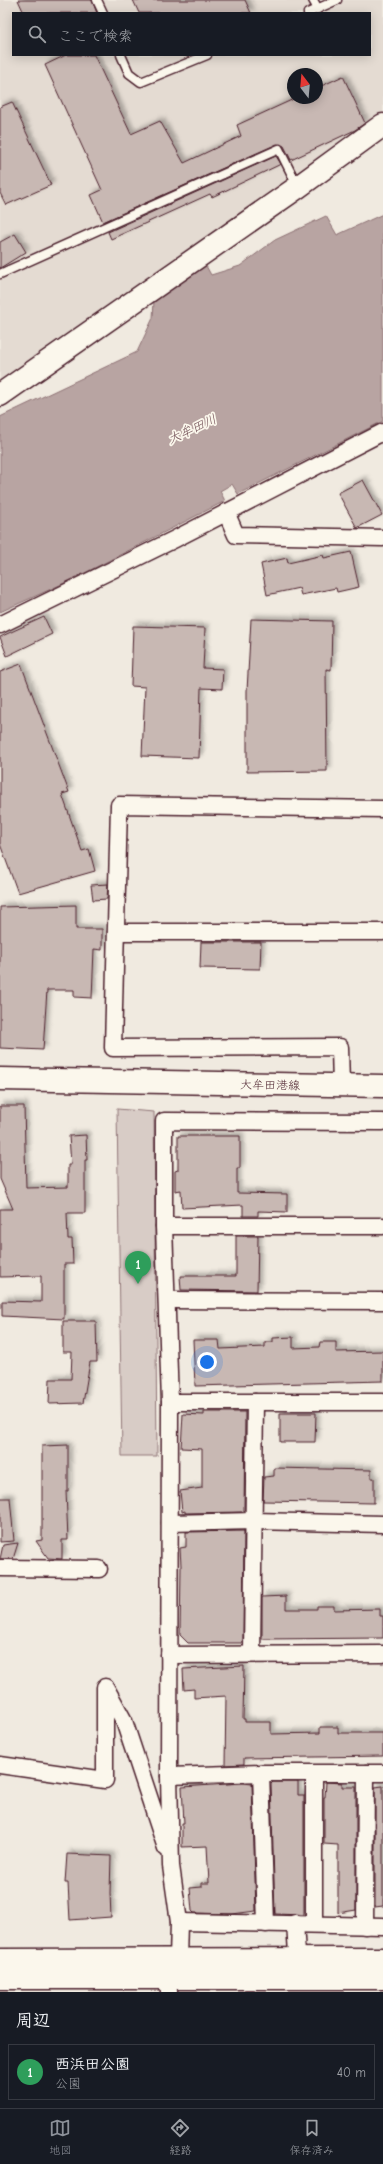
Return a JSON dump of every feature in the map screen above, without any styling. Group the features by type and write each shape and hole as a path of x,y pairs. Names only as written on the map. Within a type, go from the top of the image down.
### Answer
{"street":[{"path":"0,395 298,187 383,125"},
{"path":"0,625 176,539 383,432"},
{"path":"226,512 236,535 383,538"},
{"path":"341,1086 340,1047 113,1048 119,806 383,809"},
{"path":"116,932 383,932"},
{"name":"大牟田港線","path":"0,1079 383,1086"},
{"path":"172,1976 179,1922 171,1866 168,1776 170,1402 168,1300 164,1226 164,1121 383,1122"},
{"path":"164,1226 383,1226"},
{"path":"168,1300 383,1301"},
{"path":"170,1402 383,1402"},
{"path":"252,1653 255,1402"},
{"path":"170,1523 254,1521 383,1524"},
{"path":"0,1568 99,1569"},
{"path":"169,1655 252,1653 383,1654"},
{"path":"0,1765 104,1780 105,1687 124,1720 171,1866"},
{"path":"168,1776 261,1773 383,1773"},
{"path":"261,1773 266,1924"},
{"path":"365,1926 366,1773"},
{"path":"314,1774 314,1924"},
{"path":"179,1922 266,1924 295,1923 383,1926"},
{"path":"295,1923 298,1969"},
{"path":"0,1978 172,1976 298,1969 383,1959"},
{"path":"0,1960 172,1976"},
{"path":"298,1969 383,1978"}],"lane":[{"path":"97,0 103,12"},
{"path":"313,0 318,9"},
{"path":"310,12 337,0"},
{"path":"121,56 129,73 141,82 205,56"},
{"path":"0,274 279,149 298,187"}],"shaded area":[{"path":"0,0 383,0 383,114 0,381"},
{"path":"117,1109 154,1112 157,1456 122,1456"}],"water":[{"name":"大牟田川","path":"383,214 383,421 238,494 232,484 220,491 225,501 71,580 0,612 0,417 137,352 153,318 154,301 205,264 211,275 240,266 275,240 326,216 337,235"}],"building":[{"path":"18,0 92,0 97,12 24,12"},
{"path":"133,0 245,0 251,12 139,12"},
{"path":"64,56 94,56 131,134 160,121 184,163 241,136 237,125 287,102 287,104 323,104 323,85 343,76 365,123 355,130 291,160 284,146 277,144 103,222 91,195 102,190 45,65"},
{"path":"12,102 51,185 6,205 0,193 0,107"},
{"path":"276,156 281,164 212,197 210,194 111,239 108,232"},
{"path":"15,234 26,252 0,268 0,242"},
{"path":"363,480 382,515 357,528 338,493"},
{"path":"351,552 359,587 337,592 336,588 301,595 299,588 267,595 261,564 287,558 288,563 323,555 324,558"},
{"path":"44,617 52,634 7,656 0,637"},
{"path":"251,619 332,621 331,670 326,669 327,771 247,772 247,691"},
{"path":"133,626 205,628 203,668 223,669 222,689 201,688 199,758 142,756 145,687 131,686"},
{"path":"21,664 69,792 62,794 82,851 89,849 95,871 18,893 0,844 0,672"},
{"path":"108,884 107,899 93,900 91,885"},
{"path":"76,905 76,929 102,929 102,950 94,949 92,998 74,997 74,990 47,990 43,1050 0,1048 0,907"},
{"path":"201,942 261,942 260,969 200,968"},
{"path":"0,1106 24,1106 26,1188 68,1187 68,1165 71,1165 69,1136 86,1135 87,1160 85,1160 85,1213 67,1213 68,1239 72,1239 73,1264 64,1264 64,1319 2,1316 2,1301 41,1302 41,1276 0,1277 0,1209 13,1209 0,1179"},
{"path":"178,1136 240,1136 240,1168 237,1168 237,1193 287,1194 287,1212 258,1211 258,1216 243,1216 243,1205 182,1208 181,1190 175,1191 175,1171 178,1170"},
{"path":"236,1236 258,1236 257,1291 181,1290 180,1276 236,1276"},
{"path":"63,1321 96,1321 97,1362 90,1362 83,1403 49,1404 50,1379 71,1379 72,1352 63,1352"},
{"path":"293,1337 293,1348 319,1347 320,1342 336,1342 336,1352 383,1351 383,1381 195,1386 193,1340 219,1340 220,1349 265,1347 265,1342 273,1342 273,1338"},
{"path":"204,1412 245,1412 244,1512 182,1512 180,1491 202,1488 202,1449 181,1448 183,1414 204,1415"},
{"path":"280,1413 316,1413 315,1442 280,1442"},
{"path":"68,1445 68,1491 66,1491 68,1540 62,1540 62,1559 48,1558 36,1541 42,1540 42,1446"},
{"path":"274,1468 371,1470 371,1478 374,1478 374,1503 263,1501 264,1477 274,1476"},
{"path":"0,1498 10,1498 14,1541 0,1542"},
{"path":"244,1531 243,1643 188,1643 180,1635 180,1548 186,1547 186,1532"},
{"path":"18,1543 13,1559 0,1559 3,1545"},
{"path":"286,1596 286,1609 317,1609 317,1606 334,1606 334,1610 380,1609 380,1616 383,1616 383,1638 262,1639 262,1597"},
{"path":"244,1666 243,1719 245,1719 245,1722 271,1722 271,1734 320,1733 320,1727 338,1727 338,1733 383,1733 383,1756 244,1758 244,1764 225,1765 226,1696 194,1698 194,1689 184,1690 183,1669"},
{"path":"273,1782 298,1782 298,1795 304,1795 304,1915 275,1914 271,1784"},
{"path":"326,1782 342,1783 342,1787 356,1787 356,1910 338,1913 338,1845 324,1844 324,1797"},
{"path":"243,1783 252,1784 256,1911 232,1914 194,1913 192,1911 190,1888 202,1887 202,1883 209,1883 207,1846 182,1847 182,1823 184,1823 182,1787"},
{"path":"383,1786 383,1906 375,1907 375,1787"},
{"path":"67,1854 111,1856 111,1917 70,1920 68,1883 65,1883"}],"place":[{"name":"西浜田公園","path":"138,1284"}]}
